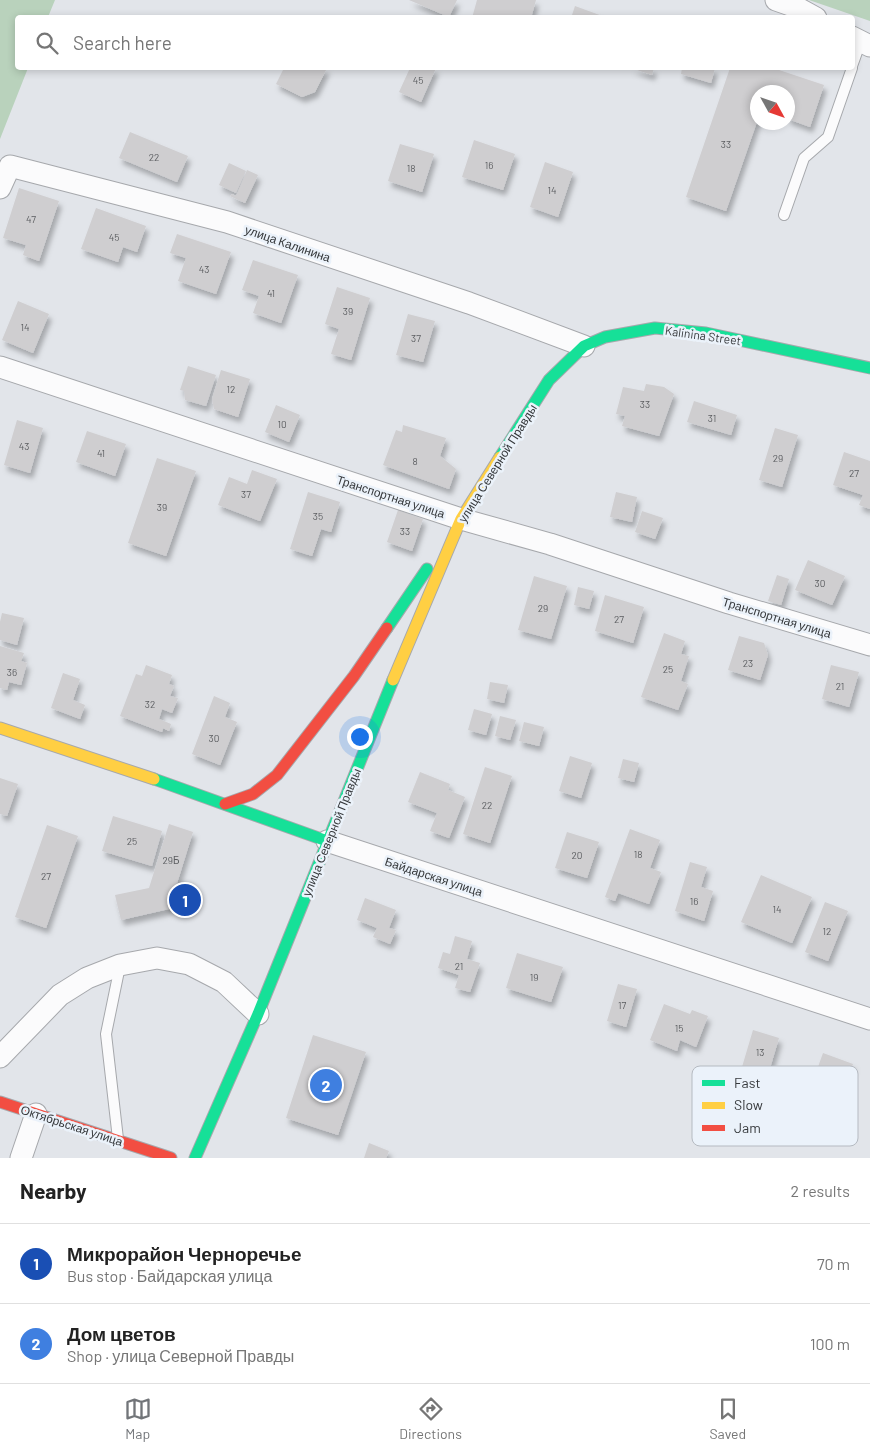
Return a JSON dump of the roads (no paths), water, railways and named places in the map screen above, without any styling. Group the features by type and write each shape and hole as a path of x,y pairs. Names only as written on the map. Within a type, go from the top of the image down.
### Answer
{"highway":[{"name":"Kalinina Street","path":"549,380 584,346 605,337 655,328 715,335 870,368"},
{"name":"улица Северной Правды","path":"195,1158 258,1014 410,638 461,519 549,380"},
{"path":"225,804 254,794 277,776 354,676 461,519"},
{"name":"Байдарская улица","path":"0,728 178,786 328,841"},
{"name":"Октябрьская улица","path":"0,1102 172,1158"}],"street":[{"path":"776,0 796,7 811,15"},
{"name":"улица Калинина","path":"0,188 10,166 227,222 469,303 584,346"},
{"name":"Транспортная улица","path":"0,367 461,519 550,544 729,603 870,645"},
{"name":"Байдарская улица","path":"328,841 870,1019"},
{"path":"0,1057 60,995 87,978 120,965 157,958 189,964 224,982 258,1014"},
{"path":"21,1158 36,1114"}],"lane":[{"path":"855,58 861,41"},
{"path":"784,215 804,158 828,137 851,70"},
{"path":"118,1140 106,1034 120,965"}],"place":[{"name":"Микрорайон Черноречье","path":"185,900"},
{"name":"Дом цветов","path":"326,1085"}]}
